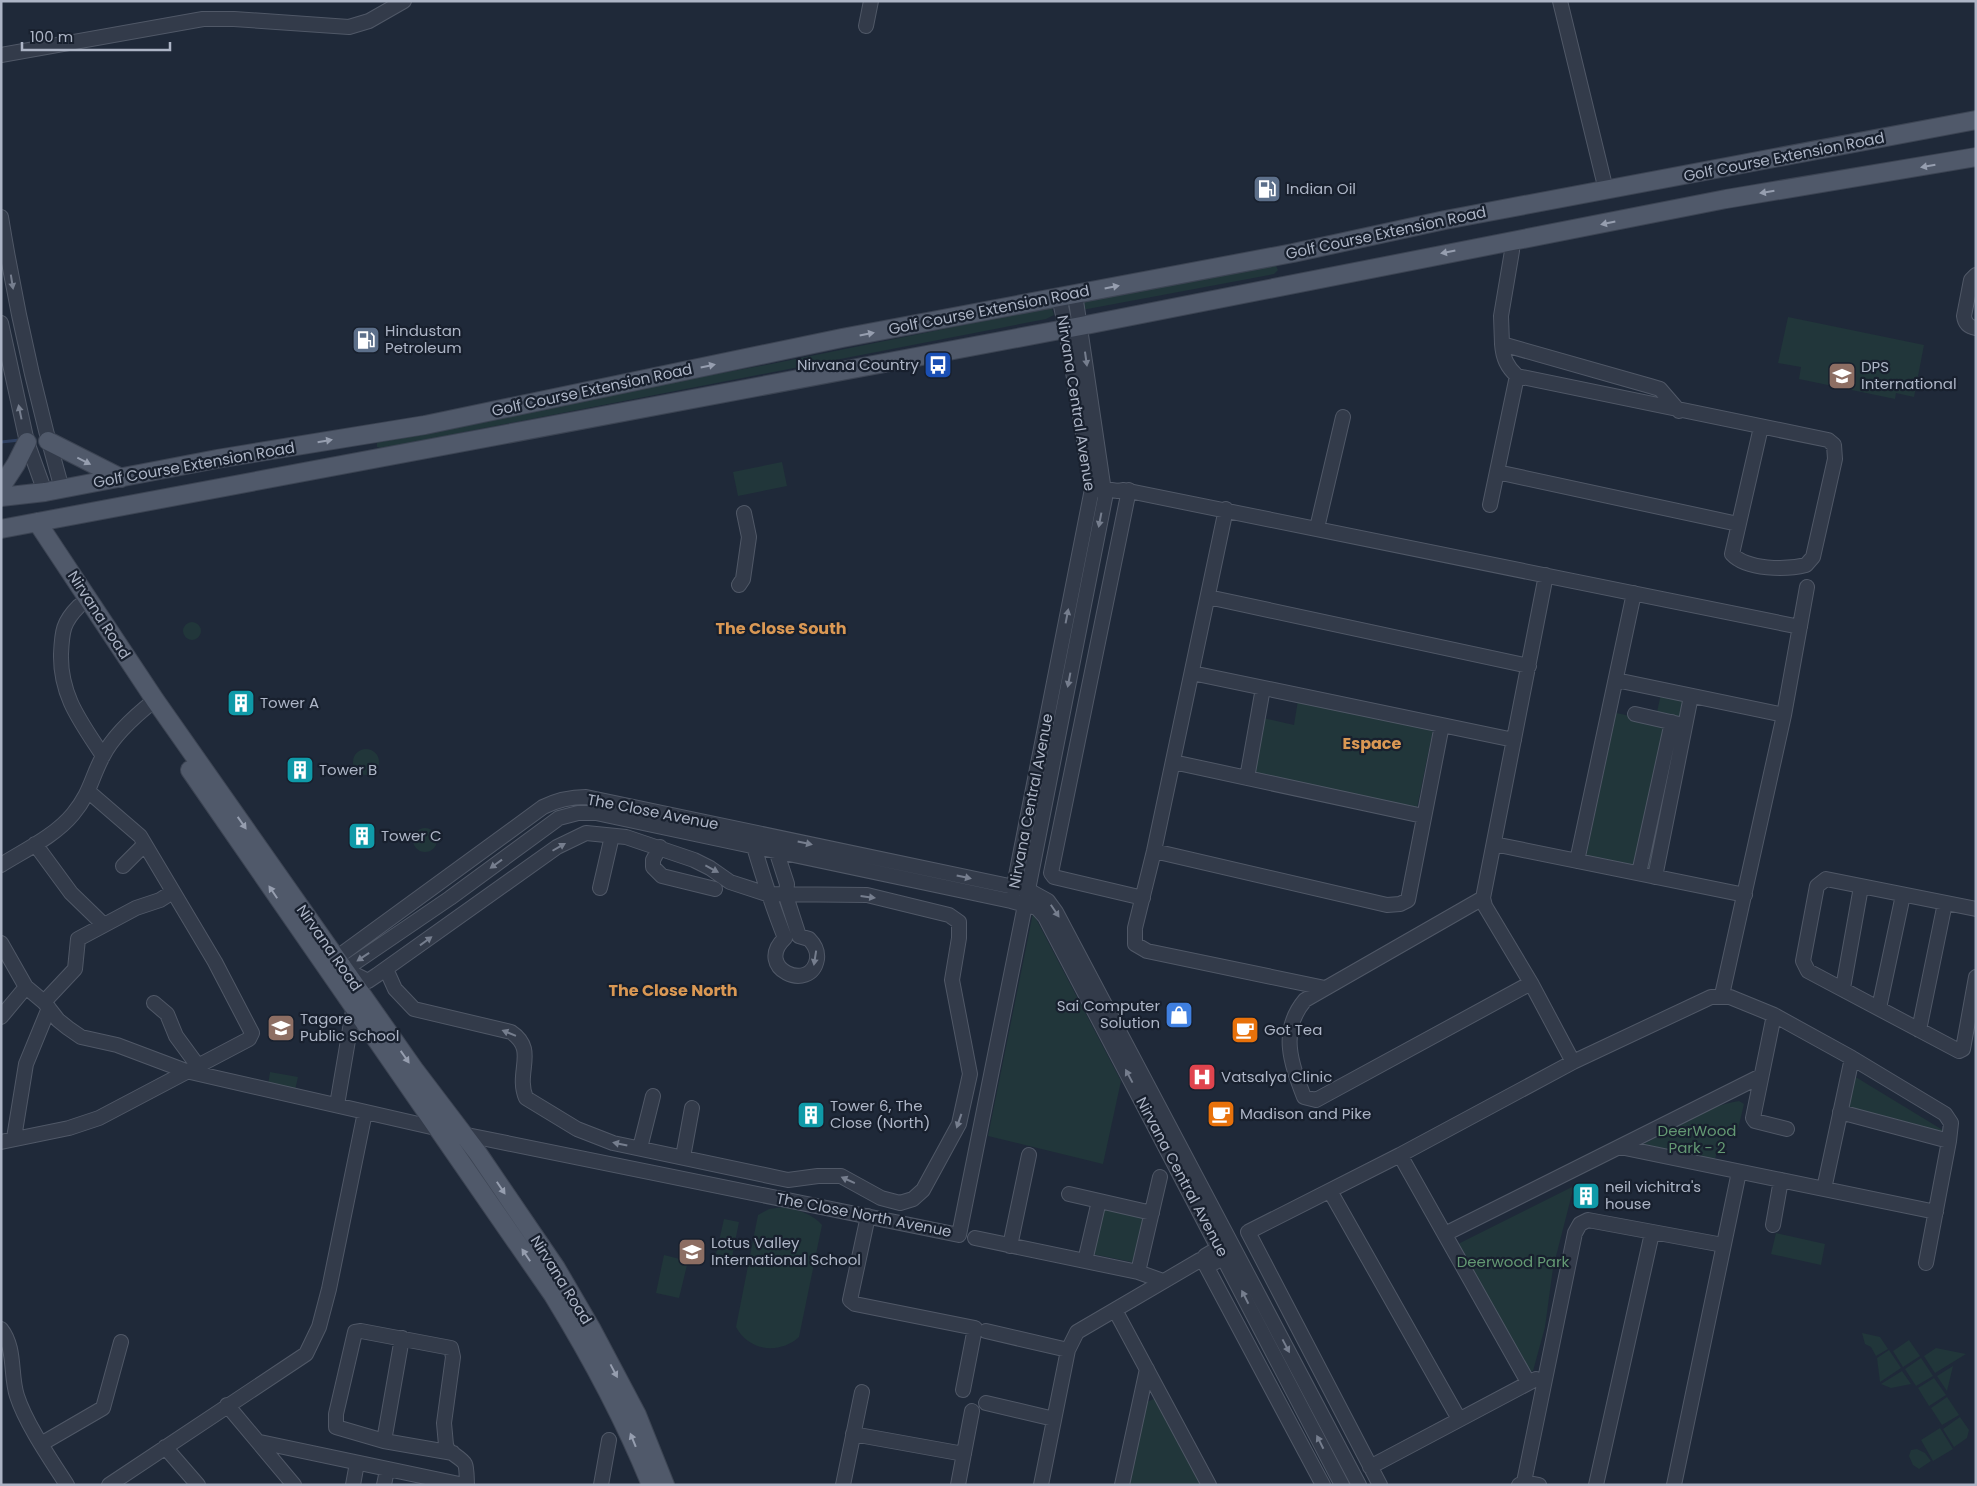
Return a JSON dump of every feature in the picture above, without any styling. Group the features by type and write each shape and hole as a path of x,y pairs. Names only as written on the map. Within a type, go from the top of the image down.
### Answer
{"main road":[{"name":"Golf Course Extension Road","path":"1,497 53,491 425,424 842,338 1976,120"},
{"name":"Golf Course Extension Road","path":"1,529 1074,327 1726,199 1976,157"},
{"path":"359,436 365,462"},
{"path":"48,441 121,478"},
{"path":"1,487 27,442"},
{"path":"162,470 166,498"},
{"name":"Nirvana Road","path":"33,523 79,606 151,703 338,970 477,1152 556,1268 592,1328 637,1415 665,1485"},
{"name":"Nirvana Road","path":"33,523 151,703"},
{"name":"Nirvana Road","path":"338,970 354,1005 553,1295 592,1357 630,1432 651,1485"}],"street":[{"path":"1,55 203,19 234,19 349,27 369,21 404,1"},
{"path":"866,26 871,1"},
{"path":"1560,1 1606,190"},
{"path":"1,217 13,290 48,441 53,491"},
{"path":"1511,240 1512,250 1501,316 1502,344 1503,354 1509,368 1517,376 1761,428 1828,440 1834,445 1833,469 1810,563 1786,570 1737,560 1732,554 1761,428"},
{"path":"1976,275 1971,280 1964,321 1970,327 1976,328"},
{"name":"Nirvana Central Avenue","path":"1067,296 1074,327 1098,483 1028,890 1048,901 1056,912 1228,1249 1342,1485"},
{"path":"1,323 27,442 53,491"},
{"path":"1502,344 1650,386 1660,390 1679,411"},
{"path":"1490,505 1517,376"},
{"path":"1317,528 1343,417"},
{"path":"1497,472 1738,524"},
{"path":"1098,483 1118,491 1126,490 1226,509 1800,626"},
{"name":"Nirvana Central Avenue","path":"1098,483 1011,901 1037,908 1045,917 1359,1485"},
{"path":"1126,490 1051,873 1054,877 1144,898"},
{"path":"1226,509 1144,898 1134,933 1135,944 1141,949 1325,988"},
{"path":"739,585 743,579 750,537 744,513"},
{"path":"1546,574 1483,898 1485,906 1531,983 1573,1062"},
{"path":"1722,995 1784,715 1808,587"},
{"path":"1578,861 1634,593"},
{"path":"1208,597 1529,666"},
{"path":"79,606 67,619 61,639 64,688 74,711 102,756"},
{"path":"1192,673 1514,740"},
{"path":"1616,680 1784,715"},
{"path":"1247,778 1263,688"},
{"path":"1639,873 1678,723 1691,696"},
{"path":"1,865 35,844 72,815 89,792 102,756 112,740 151,703"},
{"path":"1635,714 1678,723"},
{"path":"1655,876 1678,723"},
{"path":"1154,851 1387,905 1400,904 1408,900 1442,725"},
{"path":"1173,762 1423,816"},
{"path":"89,792 132,828 144,845 171,893 215,962 252,1033 249,1039 93,1120 69,1128 8,1140 26,1064 46,1005 75,969 78,939 171,893"},
{"path":"574,797 578,813"},
{"name":"The Close Avenue","path":"338,970 543,807 560,799 574,797 586,797 627,813 674,823 754,846 1011,901"},
{"name":"The Close Avenue","path":"338,970 450,898 559,818 578,813 627,813"},
{"name":"The Close Avenue","path":"674,823 749,831 1028,890"},
{"path":"749,831 765,880 767,894 792,937 786,896 787,884 772,836"},
{"path":"338,970 368,980 557,847 586,833 626,837 660,847 710,868 730,882 767,894 786,896 867,896 949,915 958,922 959,938 952,980 970,1074 959,1124 923,1190 913,1199 900,1203 881,1198 841,1176 818,1176 788,1180 613,1143 578,1130 532,1104 526,1098 522,1090 522,1071 525,1054 520,1039 511,1032 414,1009 403,1000 395,989 386,969"},
{"path":"600,888 612,836"},
{"path":"35,844 71,893 104,925"},
{"path":"1494,844 1745,895"},
{"path":"123,866 144,845"},
{"path":"660,847 653,860 656,872 662,876 715,889"},
{"path":"1975,986 1963,1049 1955,1050 1843,988 1808,971 1803,961 1820,882 1826,879 1976,909"},
{"path":"1843,988 1861,887"},
{"path":"1025,904 1028,890"},
{"path":"1879,1008 1903,895"},
{"path":"1483,898 1305,1000 1295,1011 1289,1058 1304,1097 1316,1100 1531,983"},
{"path":"1918,1030 1945,903"},
{"name":"The Close North Avenue","path":"26,988 46,1005 58,1020 81,1037 117,1045 192,1069 462,1134 959,1235 1025,904"},
{"path":"1,1017 26,988 2,947"},
{"path":"1380,1485 1248,1232 1400,1155 1573,1062 1711,997 1722,995 1774,1015 1852,1058 1945,1114 1950,1123 1949,1141 1926,1263"},
{"path":"154,1003 167,1014 192,1069"},
{"path":"337,1105 354,1005"},
{"path":"1774,1015 1753,1118 1755,1121 1788,1129"},
{"path":"1824,1189 1852,1058"},
{"path":"1444,1234 1761,1076"},
{"path":"640,1148 653,1096"},
{"path":"683,1157 692,1108"},
{"path":"109,1485 228,1405 297,1362 306,1354 320,1327 365,1112"},
{"path":"1840,1112 1949,1141"},
{"path":"1620,1147 1936,1212"},
{"path":"1010,1246 1029,1155"},
{"path":"1400,1155 1528,1382"},
{"path":"1674,1485 1739,1172"},
{"path":"1138,1272 1160,1177"},
{"path":"1773,1224 1782,1180"},
{"path":"1330,1191 1459,1419"},
{"path":"1069,1194 1152,1213"},
{"path":"1085,1261 1099,1201"},
{"path":"868,1216 850,1300 855,1304 975,1328 963,1390"},
{"path":"1539,1485 1521,1483 1575,1233 1580,1224 1588,1220 1723,1245"},
{"path":"1596,1485 1652,1233"},
{"path":"1251,1237 1246,1245 1205,1256 1204,1262 1323,1485"},
{"path":"974,1238 1138,1272 1164,1281"},
{"path":"1041,1485 1068,1350 1073,1338 1082,1327 1115,1310 1200,1260 1204,1262"},
{"path":"1115,1310 1209,1485"},
{"path":"1,1329 14,1367 18,1399 41,1444 67,1485"},
{"path":"260,1442 357,1464 466,1485 466,1464 464,1459 453,1453 446,1446 444,1433 453,1351 446,1346 361,1331 354,1332 336,1414 336,1427 384,1441 453,1453"},
{"path":"986,1331 1068,1350"},
{"path":"384,1441 402,1338"},
{"path":"41,1444 104,1408 122,1342"},
{"path":"1122,1485 1147,1369"},
{"path":"1370,1467 1544,1375"},
{"path":"843,1485 862,1392"},
{"path":"986,1403 1054,1419"},
{"path":"228,1405 294,1485"},
{"path":"958,1485 972,1411"},
{"path":"853,1434 964,1454"},
{"path":"601,1485 609,1440"},
{"path":"166,1447 198,1485"},
{"path":"353,1485 357,1464"},
{"path":"384,1485 387,1470"}],"green space":[{"path":"1275,264 1278,270 1274,274 1082,310 1082,301"},
{"path":"1048,308 1052,309 1054,315 1046,319 385,449 377,447 377,441 494,415 771,364"},
{"path":"1788,317 1924,345 1914,397 1896,393 1895,399 1799,379 1801,367 1778,363"},
{"path":"782,462 787,486 738,496 733,472"},
{"path":"192,622 198,625 201,631 198,637 192,640 186,637 183,631 186,625"},
{"path":"1661,694 1687,699 1651,869 1586,857 1616,713 1655,721"},
{"path":"1298,700 1433,730 1417,808 1253,775 1263,718 1294,725"},
{"path":"366,749 375,753 379,762 375,771 366,775 357,771 353,762 357,753"},
{"path":"425,828 430,829 436,835 436,845 430,851 425,852 420,851 414,845 413,840 414,835 420,829"},
{"path":"1033,913 1121,1081 1103,1164 988,1136"},
{"path":"270,1072 298,1077 295,1090 268,1085"},
{"path":"1854,1076 1946,1132 1941,1137 1848,1112"},
{"name":"DeerWood Park - 2","path":"1739,1101 1744,1104 1737,1133 1721,1135 1714,1164 1640,1146 1700,1113"},
{"name":"Deerwood Park","path":"1574,1186 1553,1268 1545,1327 1533,1371 1526,1372 1456,1245"},
{"path":"784,1207 810,1215 822,1225 799,1337 783,1346 765,1348 749,1341 736,1327 758,1215 769,1209"},
{"path":"1103,1208 1147,1218 1137,1263 1092,1254"},
{"path":"724,1219 739,1222 732,1257 716,1254"},
{"path":"1776,1233 1825,1244 1821,1265 1771,1254"},
{"path":"664,1255 688,1261 679,1298 656,1293"},
{"path":"1862,1333 1880,1337 1888,1349 1876,1356 1871,1347 1865,1344"},
{"path":"1909,1340 1920,1356 1903,1367 1893,1351"},
{"path":"1936,1348 1966,1354 1935,1373 1924,1356"},
{"path":"1889,1350 1901,1368 1880,1382 1877,1358"},
{"path":"1921,1358 1933,1376 1916,1386 1905,1369"},
{"path":"1953,1366 1947,1391 1937,1376"},
{"path":"1902,1371 1911,1384 1891,1388 1881,1384"},
{"path":"1934,1378 1946,1395 1929,1406 1918,1388"},
{"path":"1160,1396 1206,1485 1127,1485 1145,1403"},
{"path":"1947,1397 1959,1415 1942,1425 1931,1408"},
{"path":"1960,1417 1969,1430 1967,1438 1954,1447 1943,1429"},
{"path":"1940,1428 1953,1449 1933,1461 1921,1440"},
{"path":"1917,1449 1925,1453 1931,1461 1919,1469 1913,1465 1909,1456 1911,1450"}],"waterway":[{"path":"1,442 20,440"}],"place":[{"name":"Indian Oil","path":"1267,189"},
{"name":"Hindustan Petroleum","path":"366,340"},
{"name":"Nirvana Country","path":"938,365"},
{"name":"DPS International","path":"1842,376"},
{"name":"Tower A","path":"241,703"},
{"name":"Tower B","path":"300,770"},
{"name":"Tower C","path":"362,836"},
{"name":"Sai Computer Solution","path":"1179,1015"},
{"name":"Tagore Public School","path":"281,1028"},
{"name":"Got Tea","path":"1245,1030"},
{"name":"Vatsalya Clinic","path":"1202,1077"},
{"name":"Madison and Pike","path":"1221,1114"},
{"name":"Tower 6, The Close (North)","path":"811,1115"},
{"name":"neil vichitra's house","path":"1586,1196"},
{"name":"Lotus Valley International School","path":"692,1252"}],"district":[{"name":"The Close South","path":"781,628"},
{"name":"Espace","path":"1372,743"},
{"name":"The Close North","path":"673,990"}]}
